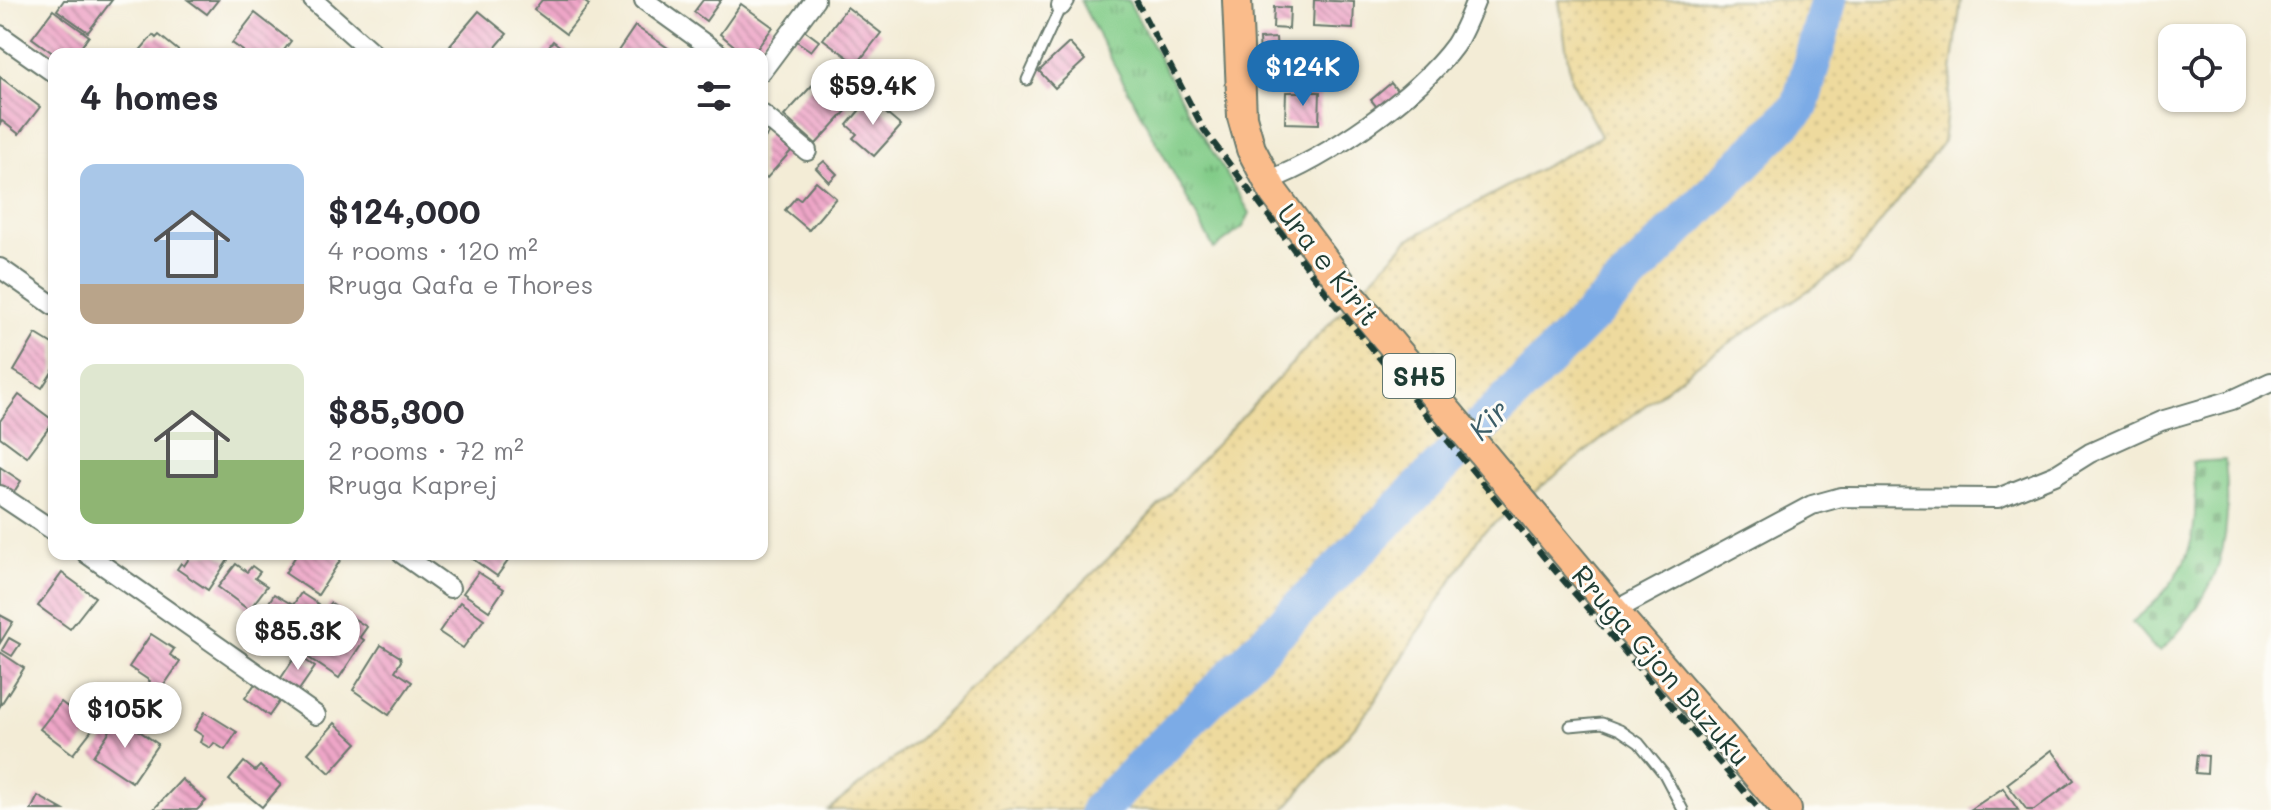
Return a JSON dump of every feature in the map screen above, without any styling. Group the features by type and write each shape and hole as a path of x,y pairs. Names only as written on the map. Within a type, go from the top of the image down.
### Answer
{"main road":[{"name":"SH5","path":"1237,0 1242,117 1251,149 1271,187"},
{"name":"Ura e Kirit","path":"1271,187 1348,292 1569,556"},
{"name":"Rruga Gjon Buzuku","path":"1569,556 1787,810"}],"street":[{"path":"313,0 367,48"},
{"path":"644,0 711,48"},
{"path":"768,63 815,0"},
{"path":"1271,187 1388,109 1426,75 1454,45 1469,20 1476,0"},
{"path":"0,35 48,69"},
{"path":"768,119 807,151"},
{"path":"0,268 48,302"},
{"path":"1614,611 1812,505 1841,497 1998,498 2055,475 2090,453 2149,426 2232,400 2271,382"},
{"path":"0,495 48,527"},
{"path":"96,560 316,715"},
{"path":"410,560 450,588"}],"lane":[{"path":"1027,80 1063,3"},
{"path":"1570,726 1602,723 1620,730 1639,743 1664,774 1683,810"}],"green space":[{"path":"1080,0 1128,0 1186,108 1250,213 1243,227 1214,249 1113,63"},
{"path":"2225,460 2227,516 2218,564 2197,608 2161,651 2154,648 2132,622 2167,588 2188,552 2195,511 2192,462"}],"sand":[{"path":"1559,0 1961,0 1943,142 1849,263 1698,364 1482,533 1369,710 1284,810 828,810 919,739 1113,554 1409,239 1601,136 1571,80"}],"building":[{"path":"64,0 112,0 88,32 57,10"},
{"path":"188,0 218,0 207,14"},
{"path":"542,0 582,0 589,5 566,34 534,10"},
{"path":"703,0 721,0 706,21 694,12"},
{"path":"1314,0 1354,2 1353,29 1313,27"},
{"path":"741,4 773,27 757,48 737,48 720,34"},
{"path":"847,7 881,33 857,64 823,39"},
{"path":"1274,7 1290,8 1289,29 1273,28"},
{"path":"53,10 89,36 80,48 48,50 32,38"},
{"path":"479,11 507,34 495,48 453,48 450,45"},
{"path":"255,13 291,41 286,48 239,48 232,43"},
{"path":"635,26 668,48 620,48"},
{"path":"803,29 819,41 811,51 795,40"},
{"path":"153,35 156,38 159,35 175,48 142,48"},
{"path":"1276,38 1278,71 1261,71 1259,39"},
{"path":"553,41 562,48 548,48"},
{"path":"1069,43 1085,60 1055,88 1039,71"},
{"path":"0,77 40,107 19,134 2,121 0,124"},
{"path":"817,80 848,109 816,144 784,116"},
{"path":"1391,83 1400,94 1380,111 1371,100"},
{"path":"1286,92 1320,92 1319,124 1285,123"},
{"path":"869,99 901,126 874,156 853,138 857,134 847,125"},
{"path":"770,132 791,151 768,177"},
{"path":"824,161 837,174 829,182 816,168"},
{"path":"816,181 836,198 809,230 785,210 796,197 800,200"},
{"path":"36,334 48,341 48,378 42,388 14,371"},
{"path":"19,395 48,417 48,429 27,457 0,437 0,421"},
{"path":"0,467 21,481 12,495 0,487"},
{"path":"188,560 228,560 208,590 177,569 181,563 184,566"},
{"path":"293,560 340,560 318,595 285,573"},
{"path":"474,560 509,560 497,576"},
{"path":"236,564 247,572 252,566 260,572 255,578 267,586 249,610 218,587"},
{"path":"478,572 504,589 489,611 463,593"},
{"path":"62,573 95,597 70,629 38,606"},
{"path":"301,593 318,604 296,641 259,619 274,594 293,605"},
{"path":"460,602 484,619 463,648 439,632"},
{"path":"330,603 367,627 360,637 364,640 339,678 300,652"},
{"path":"0,615 13,622 0,643"},
{"path":"151,634 174,649 170,655 180,662 153,701 142,694 150,681 129,667"},
{"path":"9,638 20,644 12,656 2,650"},
{"path":"381,645 400,657 395,671 412,682 389,715 353,690"},
{"path":"0,652 24,668 0,706"},
{"path":"297,654 315,667 299,690 281,678"},
{"path":"257,681 281,699 269,716 245,698"},
{"path":"61,702 94,727 73,754 40,729"},
{"path":"205,712 237,732 225,750 214,743 210,748 200,742 203,736 194,730"},
{"path":"119,717 158,744 132,782 93,756"},
{"path":"335,723 357,743 330,773 308,753"},
{"path":"2052,750 2074,780 2034,810 2027,810 2007,784"},
{"path":"2197,755 2208,756 2207,774 2195,773"},
{"path":"244,762 255,771 260,766 281,785 262,807 229,780"},
{"path":"182,779 206,801 197,810 153,810"},
{"path":"2003,788 2018,810 1970,810"},
{"path":"38,796 63,810 31,810"}],"waterway":[{"name":"Kir","path":"1099,810 1800,106 1829,0"}],"railway":[{"path":"1136,0 1204,130 1333,302 1552,567 1760,810"}]}
